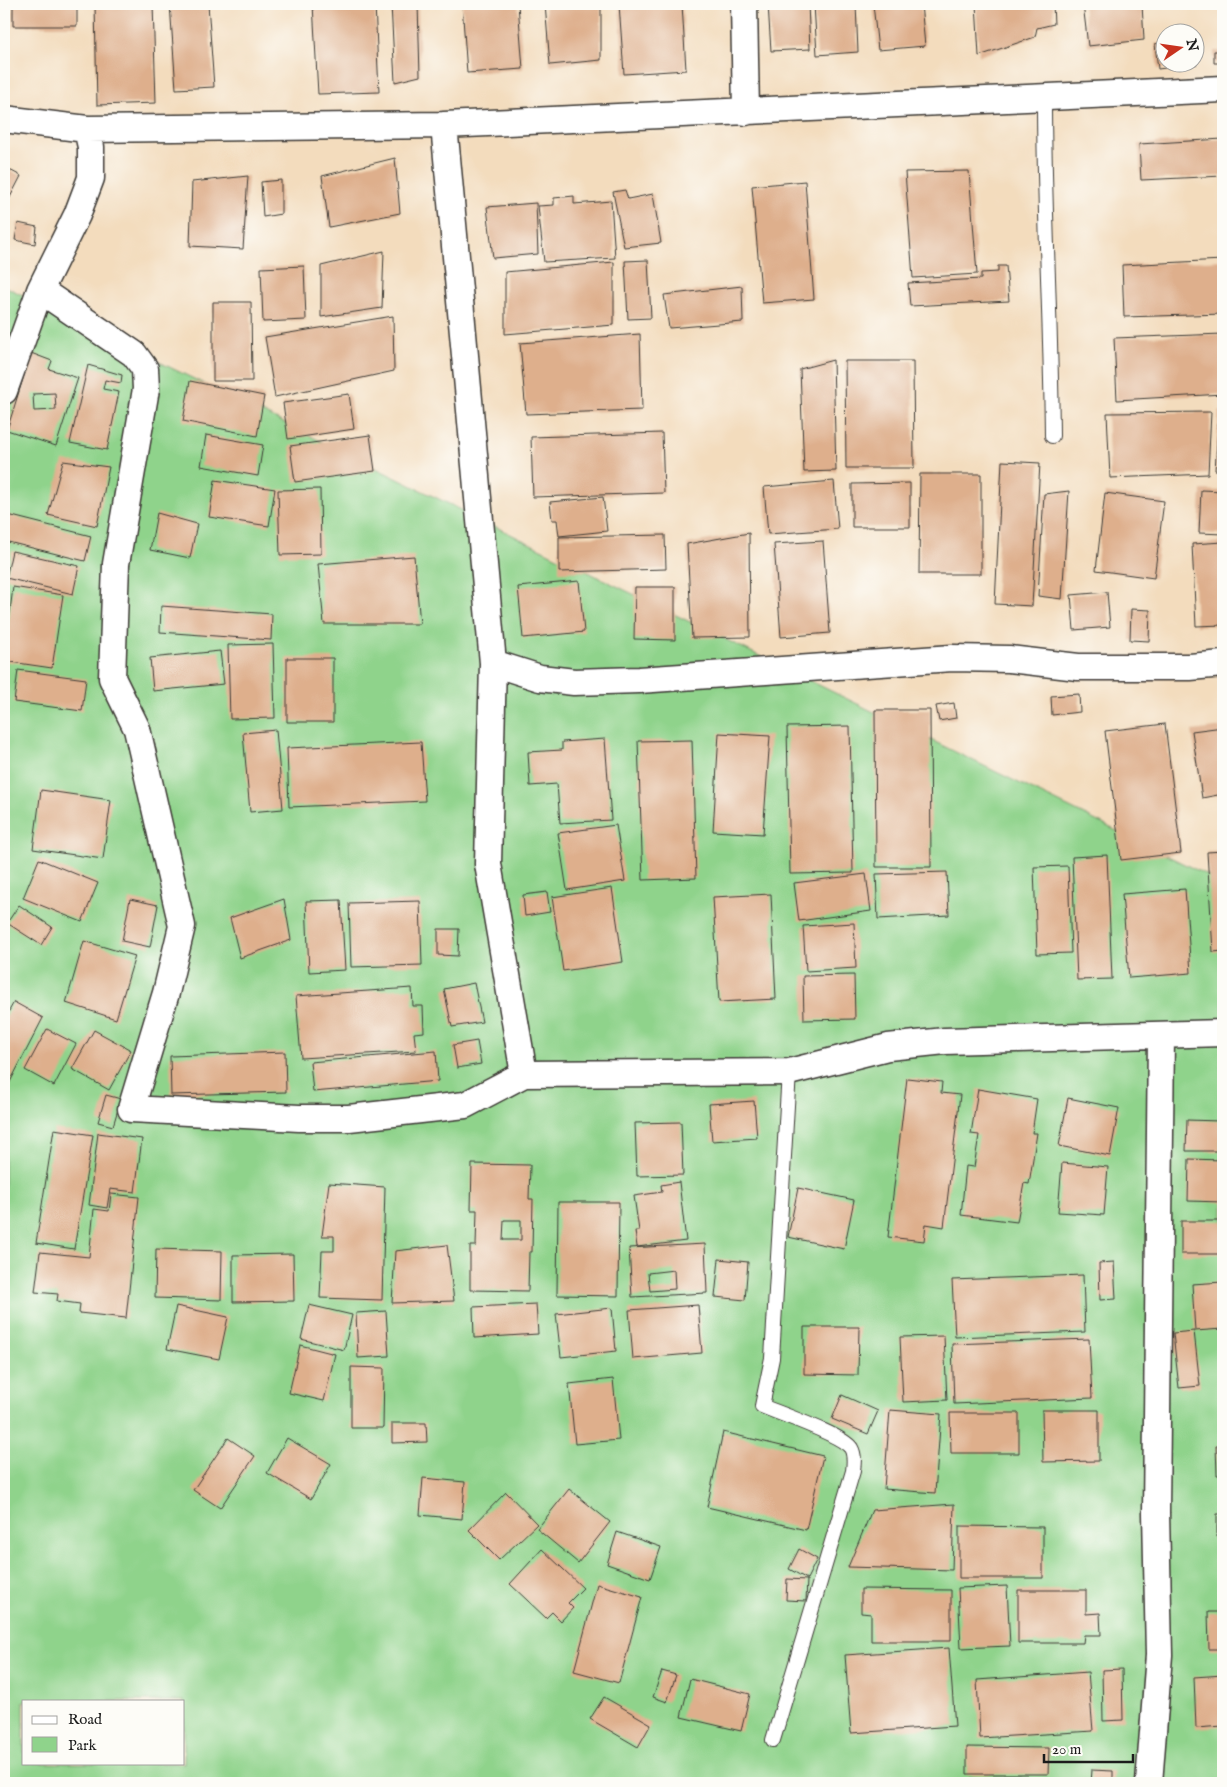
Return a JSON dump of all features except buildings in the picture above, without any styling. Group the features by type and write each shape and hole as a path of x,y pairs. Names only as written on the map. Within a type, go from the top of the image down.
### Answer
{"street":[{"path":"744,4 746,112"},
{"path":"4,119 87,129 444,124 746,112 1223,89"},
{"path":"444,124 493,663 488,864 524,1074"},
{"path":"4,391 40,290 77,215 91,178 91,147 87,129"},
{"path":"40,290 134,354 145,369 146,389 116,564 112,678 137,729 182,926 166,992 131,1108 299,1118 349,1118 465,1105 524,1074 789,1072 888,1047 935,1042 1223,1033"},
{"path":"493,663 540,678 574,682 639,680 952,658 1010,659 1078,668 1190,667 1223,664"},
{"path":"1149,1783 1159,1655 1156,1512 1161,1036"}],"lane":[{"path":"1044,98 1044,189 1052,368 1052,436"},
{"path":"773,1740 855,1459 850,1448 839,1438 762,1406 772,1358 789,1072"}],"green space":[{"path":"4,286 1223,883 1223,1783 4,1783"}]}
